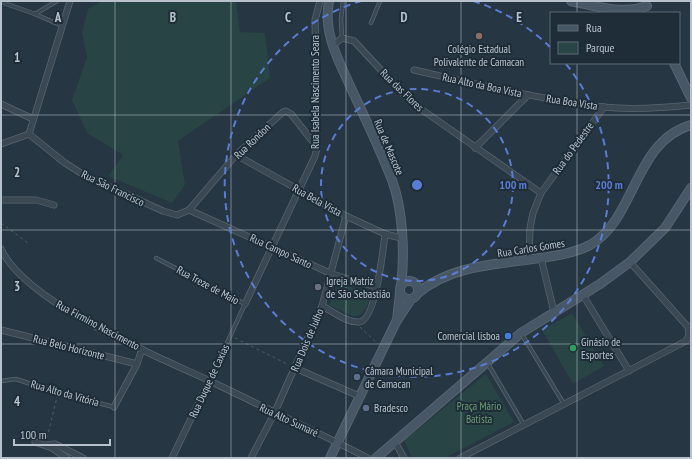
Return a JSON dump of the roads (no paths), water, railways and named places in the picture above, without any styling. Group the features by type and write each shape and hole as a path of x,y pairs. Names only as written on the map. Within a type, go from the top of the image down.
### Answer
{"main road":[{"name":"Rua de Mascote","path":"329,1 327,18 332,46 392,182 400,219 403,259 396,322"},
{"path":"571,1 621,10 636,10 647,7"},
{"path":"675,64 691,96"},
{"name":"Rua Carlos Gomes","path":"396,322 414,296 433,282 459,271 573,252 591,245 603,234 616,217 657,146 675,131 691,125"},
{"path":"376,458 521,333 600,284 630,262 665,228 691,188"},
{"path":"406,281 413,282 417,287 414,296 404,298 400,289 406,281"},
{"path":"330,458 396,322"}],"street":[{"path":"1,144 29,134 70,1"},
{"name":"Rua Isabela Nascimento Seara","path":"273,247 300,190 317,148 315,20 320,1"},
{"path":"332,46 342,38"},
{"name":"Rua das Flores","path":"342,38 354,41 405,96 475,148 540,193"},
{"name":"Rua Alto da Boa Vista","path":"414,70 528,95"},
{"path":"475,148 528,95"},
{"name":"Rua Boa Vista","path":"528,95 604,107 661,108 691,105"},
{"path":"1,104 34,119"},
{"name":"Rua do Pedestre","path":"529,260 532,213 540,193 604,107"},
{"name":"Rua Rondon","path":"189,210 236,155 280,114 286,112 291,114 317,148"},
{"name":"Rua São Francisco","path":"29,134 65,163 101,184 170,214 177,215 189,210"},
{"name":"Rua Bela Vista","path":"236,155 346,216 384,234 401,238"},
{"path":"1,200 36,200 54,205"},
{"name":"Rua Campo Santo","path":"189,210 332,274 376,287"},
{"name":"Rua Dois de Julho","path":"251,458 274,414 322,306 332,274 346,216"},
{"path":"322,306 353,322 363,321 366,318 370,312 380,273 384,234"},
{"name":"Rua Treze de Maio","path":"245,304 273,247"},
{"name":"Rua Firmino Nascimento","path":"1,249 20,274 45,296 65,310 209,381"},
{"path":"542,258 554,312"},
{"path":"460,458 683,344 688,339 690,326 630,262"},
{"path":"583,294 629,371"},
{"name":"Rua Belo Horizonte","path":"1,330 137,364"},
{"name":"Rua Alto da Vitória","path":"114,407 137,364 142,349"},
{"path":"295,368 359,396"},
{"name":"Rua Alto Sumaré","path":"209,381 274,414 337,442 368,458"},
{"name":"Rua Duque de Caxias","path":"172,458 209,381"},
{"path":"35,442 45,445 67,458"},
{"path":"395,442 404,458"},
{"path":"45,445 55,444 84,458"}],"lane":[{"path":"35,14 57,1"},
{"path":"342,38 341,19 343,1"},
{"path":"371,23 380,1"},
{"path":"1,2 35,14 62,26"},
{"name":"Rua Treze de Maio","path":"156,258 245,304"},
{"name":"Rua Duque de Caxias","path":"209,381 245,304"},
{"path":"521,333 564,404"},
{"path":"487,362 524,425"},
{"name":"Rua Alto da Vitória","path":"1,382 16,379 58,393 114,407"}],"place":[{"name":"Colégio Estadual Polivalente de Camacan","path":"479,36"},
{"name":"Igreja Matriz de São Sebastião","path":"318,287"},
{"name":"Comercial lisboa","path":"508,336"},
{"name":"Ginásio de Esportes","path":"573,348"},
{"name":"Câmara Municipal de Camacan","path":"357,377"},
{"name":"Bradesco","path":"366,408"}],"park label":[{"name":"Praça Mário Batista","path":"479,412"}]}
